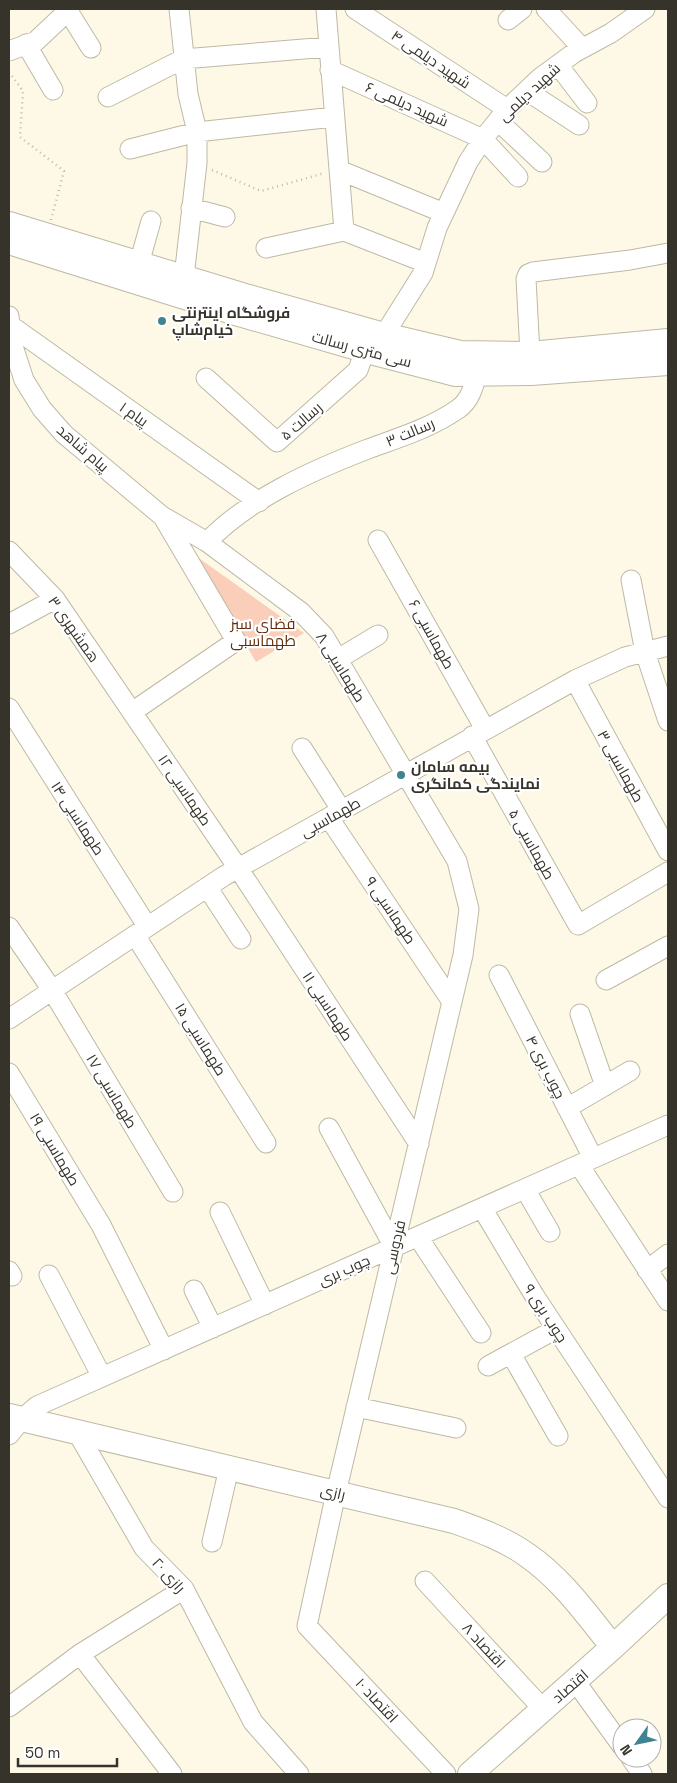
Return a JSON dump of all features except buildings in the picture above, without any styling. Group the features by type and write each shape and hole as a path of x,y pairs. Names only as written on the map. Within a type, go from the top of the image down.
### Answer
{"main road":[{"name":"سی متری رسالت","path":"9,224 184,277 242,305 365,350 455,374 531,373 668,362"},
{"name":"سی متری رسالت","path":"9,242 242,305 460,353 530,354 668,341"},
{"name":"رازی","path":"13,1423 77,1432 454,1521 488,1533 527,1554 563,1585 613,1647"},
{"name":"اقتصاد","path":"481,1771 543,1709 668,1596"}],"street":[{"path":"179,9 188,94 197,132 197,163 184,277"},
{"path":"326,9 344,231"},
{"name":"۴ شهید دیلمی","path":"355,9 502,115 542,162"},
{"path":"546,9 582,48"},
{"name":"شهید دیلمی","path":"384,335 423,273 437,228 468,162 502,115 558,65 645,9"},
{"path":"9,51 36,41 69,10 91,48"},
{"path":"26,44 53,90"},
{"path":"108,97 183,59 328,47"},
{"path":"558,65 587,103"},
{"name":"۶ شهید دیلمی","path":"330,70 483,139"},
{"path":"527,91 579,125"},
{"path":"130,149 197,132 334,117"},
{"path":"483,139 518,177"},
{"path":"339,170 444,213"},
{"path":"191,208 225,217"},
{"path":"139,264 151,221"},
{"path":"266,248 344,231 426,263"},
{"path":"530,354 526,279 528,274 668,253"},
{"name":"۱ پیام","path":"9,321 258,502"},
{"name":"پیام شاهد","path":"9,321 12,343 24,380 42,409 64,434 162,516 207,542"},
{"name":"۵ رسالت","path":"206,378 277,442 358,370 365,350"},
{"name":"۳ رسالت","path":"207,542 221,527 258,502 321,467 420,430 460,408 473,390 477,373"},
{"path":"132,712 236,641 162,516"},
{"name":"۶ طهماسبی","path":"378,540 479,733"},
{"name":"۸ طهماسبی","path":"207,542 301,612 324,636 457,861 469,909 463,955 452,1002"},
{"name":"۳ همشهری","path":"9,552 55,599 132,712"},
{"path":"631,580 646,652 668,721"},
{"path":"9,624 55,599"},
{"path":"338,660 378,635"},
{"name":"طهماسبی","path":"9,1019 238,868 574,680 625,657 668,646"},
{"name":"۳ طهماسبی","path":"574,680 668,851"},
{"name":"۱۴ طهماسبی","path":"9,708 141,931"},
{"name":"۱۲ طهماسبی","path":"132,712 238,868"},
{"name":"۵ طهماسبی","path":"479,733 578,925 668,872"},
{"name":"۹ طهماسبی","path":"302,748 336,814 452,1002"},
{"name":"۱۱ طهماسبی","path":"238,868 419,1144"},
{"path":"207,887 241,939"},
{"name":"۱۷ طهماسبی","path":"9,927 52,990 172,1192"},
{"name":"۱۵ طهماسبی","path":"141,931 266,1143"},
{"path":"606,980 668,946"},
{"name":"۴ چوب بری","path":"499,975 567,1108 586,1162 647,1270 668,1301"},
{"name":"فردوسی","path":"308,1626 336,1493 452,1002"},
{"path":"580,1014 605,1086"},
{"path":"567,1108 630,1071"},
{"name":"۱۹ طهماسبی","path":"9,1073 101,1225 164,1350"},
{"name":"چوب بری","path":"13,1423 37,1406 668,1125"},
{"path":"329,1128 394,1247"},
{"path":"525,1189 550,1232"},
{"name":"۹ چوب بری","path":"482,1208 556,1330 668,1498"},
{"path":"220,1212 265,1305"},
{"path":"418,1237 481,1332"},
{"path":"647,1270 668,1254"},
{"path":"49,1274 102,1377"},
{"path":"194,1290 213,1328"},
{"path":"488,1366 556,1330"},
{"path":"510,1354 558,1436"},
{"path":"356,1407 456,1428"},
{"name":"رازی ۲۰","path":"77,1432 144,1548 184,1590 253,1722 299,1774"},
{"path":"212,1542 229,1468"},
{"name":"۸ اقتصاد","path":"425,1580 543,1709"},
{"path":"9,1707 80,1654 184,1590"},
{"name":"۱۰ اقتصاد","path":"308,1626 446,1774"},
{"path":"80,1654 172,1774"},
{"path":"575,1681 612,1732"}],"path":[{"path":"9,72 23,91 20,137 64,171 47,236"},
{"path":"197,163 261,191 339,170"}],"green space":[{"name":"فضای سبز طهماسبی","path":"193,554 304,633 256,662"}],"place":[{"name":"فروشگاه اینترنتی خیام‌شاپ","path":"162,321"},
{"name":"بیمه سامان نمایندگی کمانگری","path":"401,775"}]}
